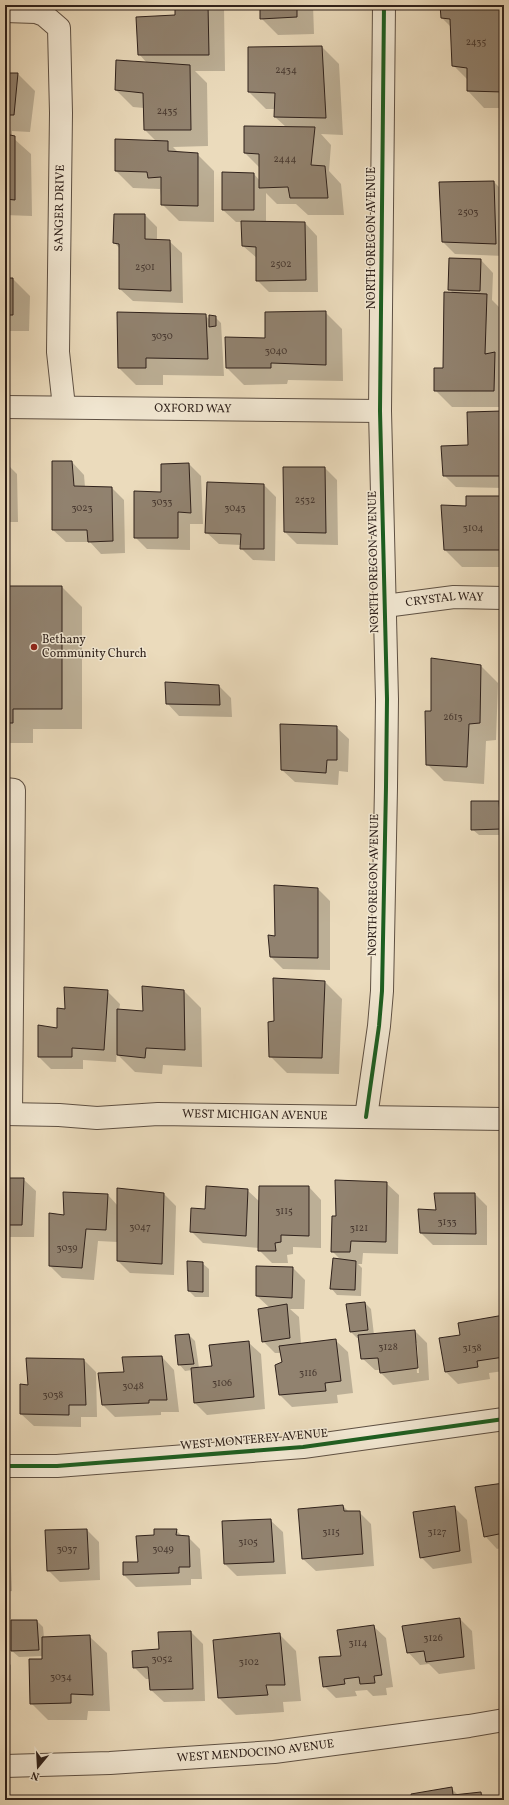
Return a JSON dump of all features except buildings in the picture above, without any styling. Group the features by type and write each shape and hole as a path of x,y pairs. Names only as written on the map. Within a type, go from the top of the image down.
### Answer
{"street":[{"name":"NORTH OREGON AVENUE","path":"366,1117 379,1026 382,991 387,699 380,411 384,5"},
{"name":"SANGER DRIVE","path":"5,11 36,12 44,15 59,28 61,113 58,352 64,408"},
{"name":"OXFORD WAY","path":"5,407 380,411"},
{"name":"CRYSTAL WAY","path":"385,606 454,597 504,598"},
{"path":"5,789 14,790 8,1114"},
{"name":"WEST MICHIGAN AVENUE","path":"8,1114 58,1115 97,1118 158,1114 504,1119"},
{"name":"WEST MONTEREY AVENUE","path":"5,1466 57,1466 303,1447 504,1419"},
{"name":"WEST MENDOCINO AVENUE","path":"5,1766 110,1763 274,1752 504,1720"}],"cycle path":[{"path":"366,1117 379,1026 382,991 386,787 387,699 380,411 384,5"},
{"path":"5,1466 57,1466 303,1447 504,1419"}],"place":[{"name":"Bethany Community Church","path":"34,647"}]}
